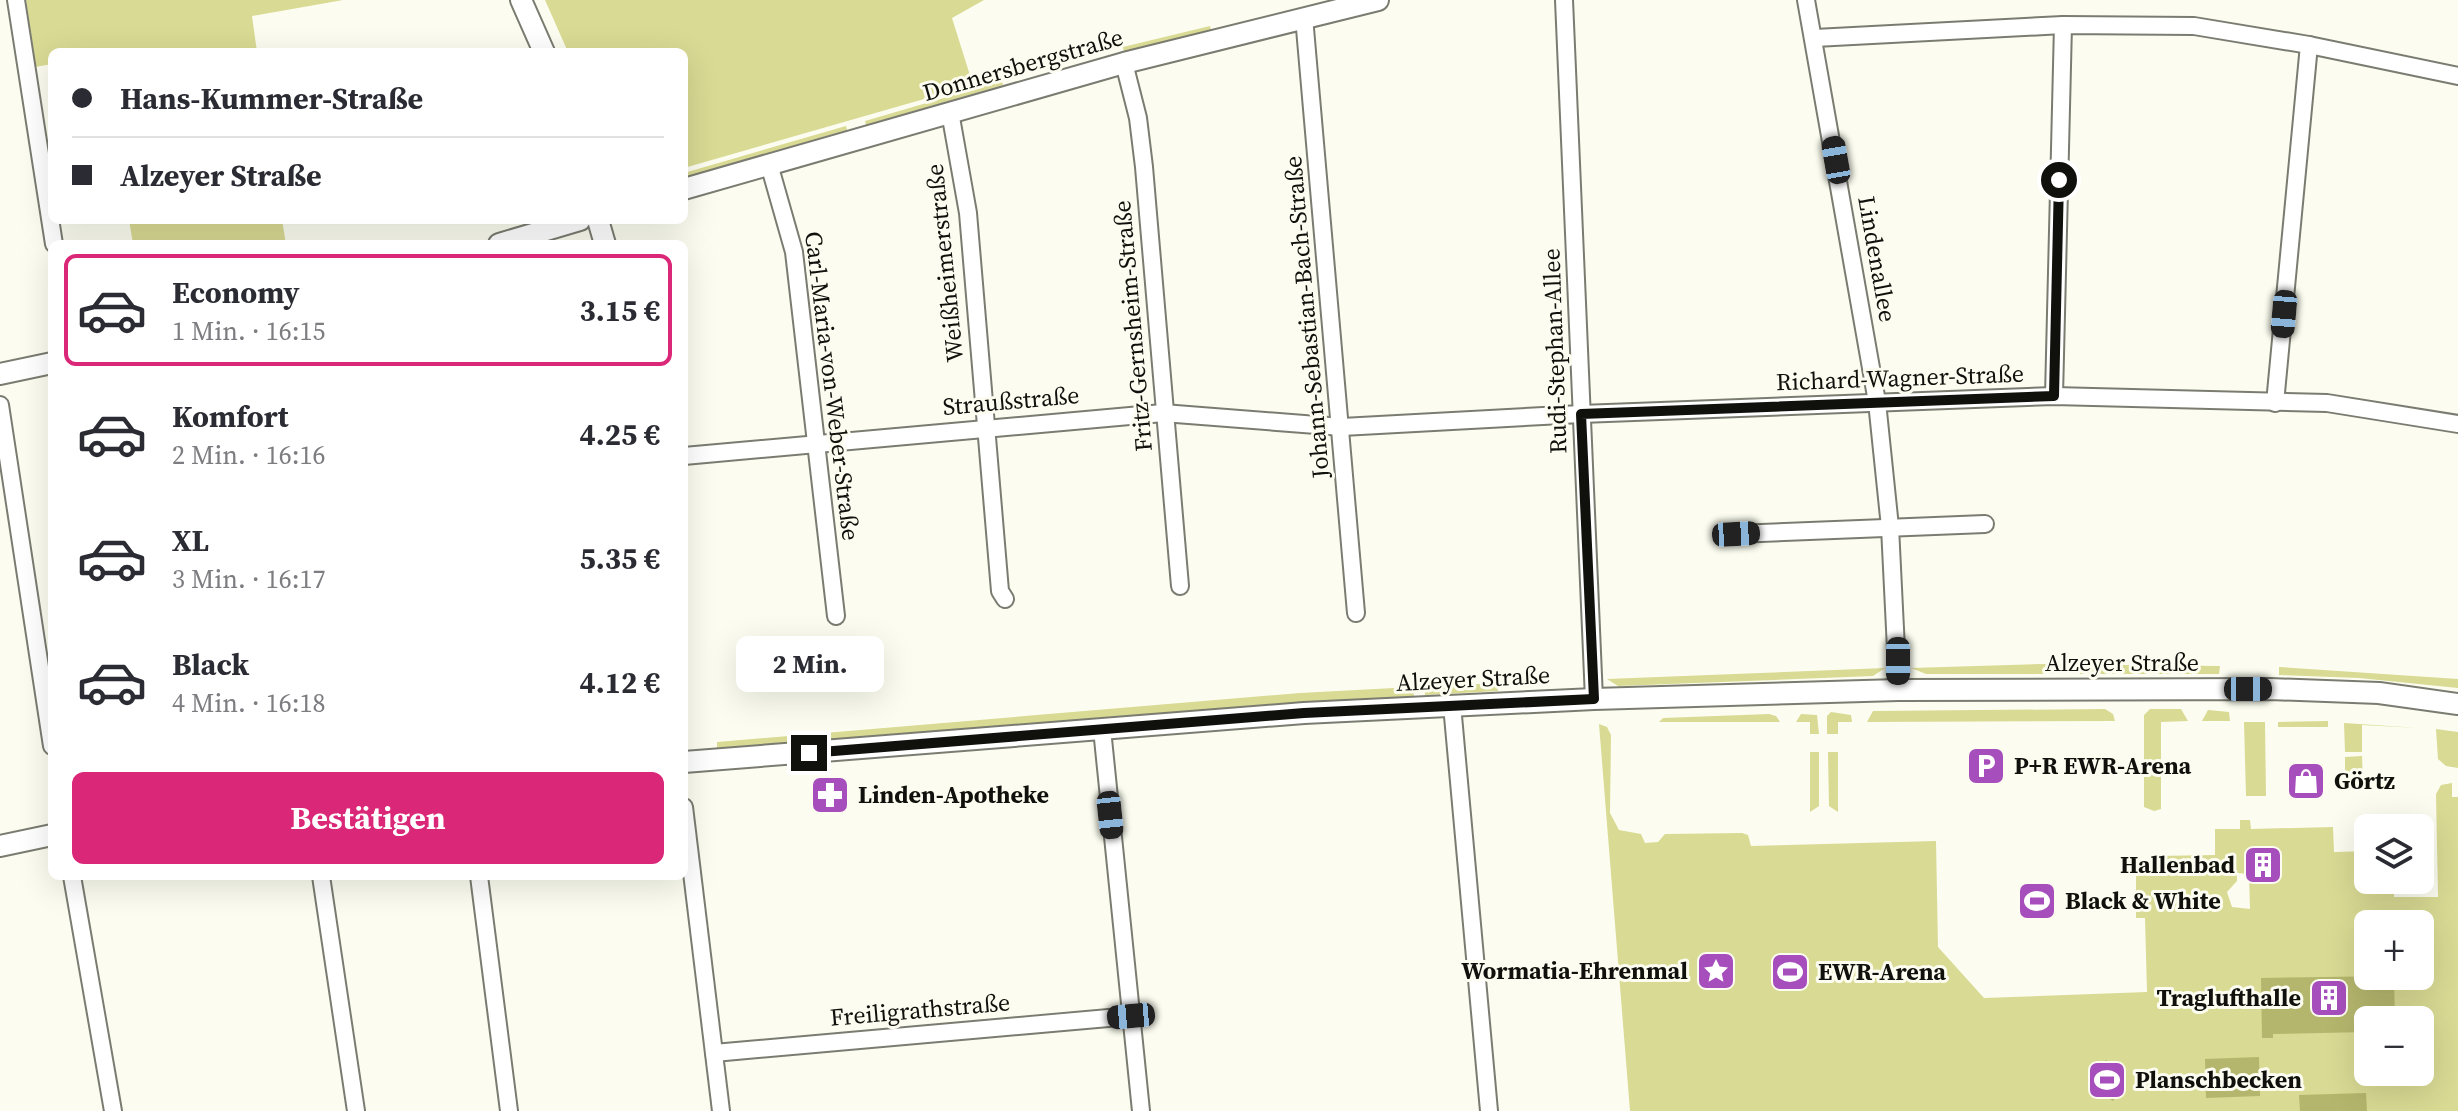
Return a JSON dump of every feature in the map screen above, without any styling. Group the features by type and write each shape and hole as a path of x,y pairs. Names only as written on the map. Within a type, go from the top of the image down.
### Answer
{"street":[{"path":"16,0 48,205"},
{"path":"521,0 542,48"},
{"name":"Donnersbergstraße","path":"688,188 1124,63 1378,0"},
{"name":"Rudi-Stephan-Allee","path":"1564,0 1594,699"},
{"name":"Lindenallee","path":"1806,0 1877,402 1890,527 1898,690"},
{"name":"Johann-Sebastian-Bach-Straße","path":"1304,17 1356,613"},
{"path":"1815,38 2063,25 2194,26 2309,45 2458,76"},
{"path":"2054,396 2063,25"},
{"path":"2275,403 2309,45"},
{"name":"Fritz-Gernsheim-Straße","path":"1124,63 1138,118 1144,167 1180,586"},
{"name":"Weißheimerstraße","path":"950,112 968,213 1000,591 1005,599"},
{"name":"Carl-Maria-von-Weber-Straße","path":"769,164 794,252 836,616"},
{"path":"512,240 566,224"},
{"path":"0,374 48,364"},
{"name":"Richard-Wagner-Straße","path":"1342,427 1581,414 2054,396 2327,403 2458,424"},
{"path":"0,405 48,720"},
{"name":"Straußstraße","path":"688,456 985,426 1163,413 1342,427"},
{"path":"1736,534 1985,524"},
{"name":"Alzeyer Straße","path":"688,762 1102,729 1452,705 1594,699 1898,690 2270,689 2379,693 2458,704"},
{"path":"1452,705 1489,1111"},
{"path":"1102,729 1141,1111"},
{"path":"0,846 48,836"},
{"path":"688,840 721,1111"},
{"path":"73,880 113,1111"},
{"path":"322,880 356,1111"},
{"path":"480,880 509,1111"},
{"name":"Freiligrathstraße","path":"714,1053 1131,1016"}],"green space":[{"path":"26,0 343,0 252,16 256,48 48,48 48,65 35,67"},
{"path":"545,0 984,0 952,18 973,85 688,167 688,48 566,48"},
{"path":"1210,26 1211,30 1124,52 1123,47"},
{"path":"1002,81 1003,85 866,125 865,121"},
{"path":"846,126 847,130 688,177 688,172"},
{"path":"130,224 283,224 285,240 132,240"},
{"path":"2039,664 2220,666 2219,674 1926,674 1911,668"},
{"path":"2279,667 2458,679 2458,688 2359,678 2279,675"},
{"path":"1885,668 1873,676 1618,686 1607,679"},
{"path":"1497,683 1498,691 1425,695 1424,687"},
{"path":"1413,687 1414,696 717,748 717,742 1300,693"},
{"path":"2105,709 2113,714 2115,721 1867,722 1873,711"},
{"path":"2150,709 2181,709 2188,721 2161,722 2161,809 2154,811 2144,807 2144,715"},
{"path":"2208,710 2229,712 2230,721 2202,721"},
{"path":"1831,712 1851,715 1852,722 1838,722 1838,734 1827,734 1827,716"},
{"path":"1801,714 1817,715 1819,734 1810,734 1810,722 1796,722"},
{"path":"1776,716 1780,722 1659,722 1663,718"},
{"path":"2328,721 2328,727 2278,727 2278,722"},
{"path":"2244,722 2265,722 2266,796 2246,796"},
{"path":"2344,723 2419,728 2362,725 2362,752 2345,752"},
{"path":"1599,724 1607,727 1611,735 1610,813 1619,830 1641,834 1645,843 1658,842 1665,834 1742,833 1748,835 1751,846 1936,841 1938,947 1984,998 2147,992 2145,918 2136,918 2136,875 2158,875 2157,856 2215,855 2215,829 2240,829 2240,820 2250,820 2251,829 2333,827 2334,852 2354,851 2354,894 2438,897 2436,794 2441,785 2452,783 2452,797 2458,797 2458,1111 1630,1111","holes":["2237,873 2249,874 2250,909 2232,907 2227,892 2237,881"]},
{"path":"2436,729 2458,732 2458,768 2446,766 2438,759"},
{"path":"1810,752 1819,752 1819,806 1810,812"},
{"path":"1828,752 1838,752 1838,812 1829,806"},
{"path":"2362,756 2363,788 2345,790 2345,757"}],"shaded area":[{"path":"2354,977 2354,990 2394,990 2395,1006 2354,1006 2354,1032 2273,1034 2273,1038 2262,1038 2261,978"},
{"path":"2259,1057 2260,1096 2206,1098 2205,1059"},
{"name":"Planschbecken","path":"2106,1060 2112,1068 2125,1073 2126,1084 2113,1101 2107,1097 2106,1087 2098,1092 2088,1086 2088,1075 2099,1070 2100,1064"},
{"path":"2366,1093 2367,1111 2300,1111 2299,1095"}],"place":[{"name":"P+R EWR-Arena","path":"1986,766"},
{"name":"Görtz","path":"2306,781"},
{"name":"Linden-Apotheke","path":"830,795"},
{"name":"Hallenbad","path":"2263,865"},
{"name":"Black & White","path":"2037,901"},
{"name":"Wormatia-Ehrenmal","path":"1716,971"},
{"name":"EWR-Arena","path":"1790,972"},
{"name":"Traglufthalle","path":"2329,998"},
{"name":"Planschbecken","path":"2107,1080"}],"route":[{"path":"809,753 1304,713 1594,699 1581,414 2054,396 2059,180"}]}
